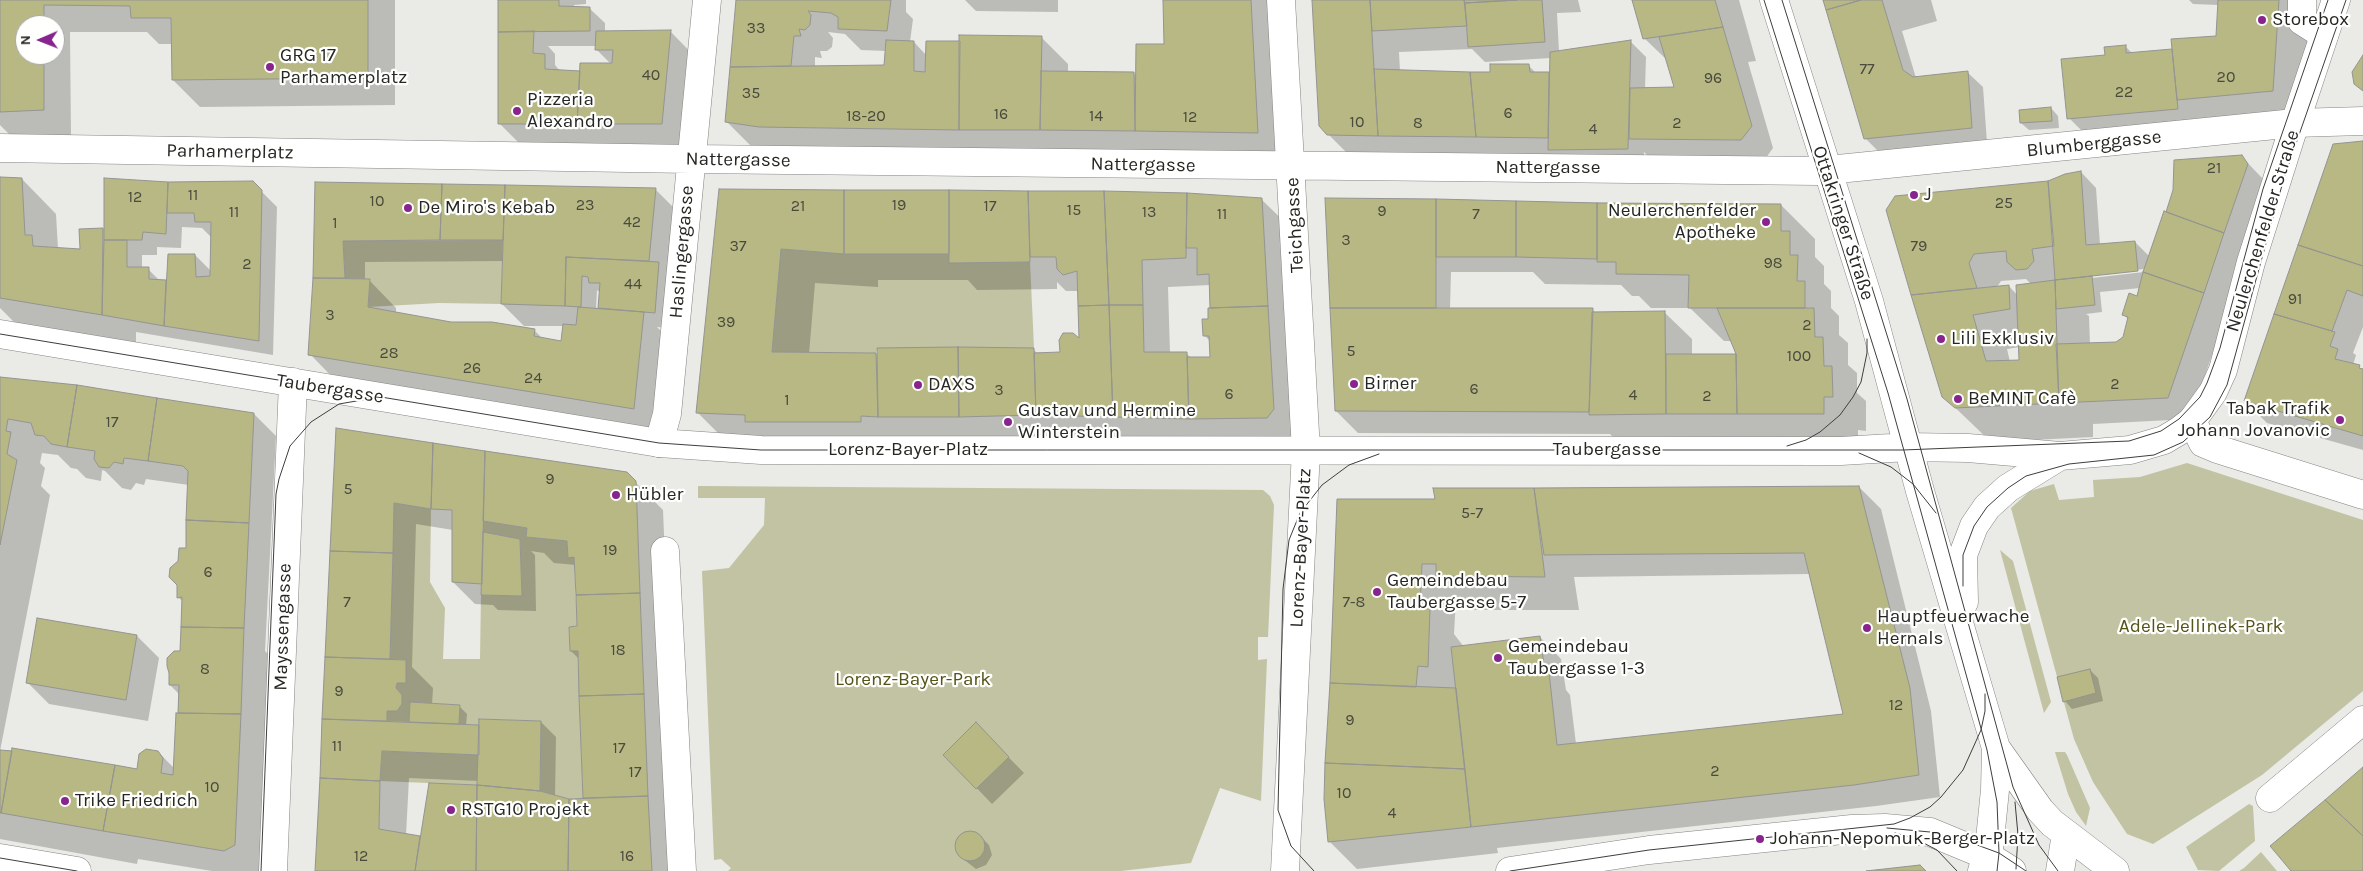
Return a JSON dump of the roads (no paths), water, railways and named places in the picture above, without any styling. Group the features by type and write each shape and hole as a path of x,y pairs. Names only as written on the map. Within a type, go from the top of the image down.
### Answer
{"street":[{"name":"Haslingergasse","path":"659,443 667,414 707,0"},
{"name":"Teichgasse","path":"1281,0 1292,167 1306,451"},
{"name":"Ottakringer Straße","path":"1774,0 1826,170 1869,301 1908,447"},
{"path":"2302,0 2302,21 2324,35"},
{"name":"Neulerchenfelder Straße","path":"2192,422 2205,405 2223,370 2251,262 2336,0"},
{"name":"Blumberggasse","path":"1826,170 2295,123 2363,121"},
{"name":"Parhamerplatz","path":"0,148 461,156"},
{"name":"Nattergasse","path":"461,156 1292,167 1826,170"},
{"name":"Taubergasse","path":"0,334 659,443"},
{"name":"Mayssengasse","path":"273,871 293,382"},
{"path":"1985,863 1995,790 1996,748 1908,447 1968,448 2060,456 2130,450 2164,440 2192,422 2203,443 2217,449 2363,495"},
{"name":"Lorenz-Bayer-Platz","path":"659,443 761,450 1306,451 1285,871"},
{"name":"Taubergasse","path":"1306,451 1841,450 1908,447"},
{"path":"1961,629 1966,621 1962,579 1963,555 1974,526 1987,506 2008,488 2060,456"},
{"path":"665,550 682,871"},
{"path":"2270,798 2363,720"},
{"path":"1996,748 2040,810 2066,834 2115,871"},
{"path":"1510,871 1639,852 1852,829 1909,829 1930,832 1985,863 2012,871"},
{"path":"2060,871 2066,834"},
{"path":"0,858 77,871"}],"tram line":[{"path":"1764,0 1888,393 1987,750 1997,802 1999,853 1997,871"},
{"path":"1782,0 1907,399 2013,787 2039,845 2058,871"},
{"path":"0,334 659,443 761,450 1903,450 2129,441 2161,431 2179,419 2200,397 2207,383 2220,348 2263,189 2328,0"},
{"path":"1963,586 1963,555 1974,526 1987,507 2008,488 2026,476 2069,464 2154,455 2183,442 2210,417 2227,385 2284,178 2346,0"},
{"path":"1787,446 1806,440 1820,432 1840,415 1861,382 1867,353 1867,339"},
{"path":"261,871 276,494 279,479 290,446 311,422 339,404 368,399"},
{"path":"1859,453 1891,467 1913,484 1936,513"},
{"path":"1314,871 1291,846 1278,810 1283,589 1289,540 1300,513 1322,485 1349,465 1379,454"},
{"path":"1510,871 1649,850 1894,824 1930,807 1941,797 1963,770 1981,730 1985,711 1985,694"},
{"path":"2015,802 2018,835 2016,869"},
{"path":"1887,828 1930,832 1969,842 1999,853 2026,871"},
{"path":"1895,833 1914,838 1937,850 1957,871"},
{"path":"0,858 77,871"}],"place":[{"name":"Storebox","path":"2262,20"},
{"name":"GRG 17 Parhamerplatz","path":"270,67"},
{"name":"Pizzeria Alexandro","path":"517,111"},
{"name":"J","path":"1914,195"},
{"name":"De Miro's Kebab","path":"408,208"},
{"name":"Neulerchenfelder Apotheke","path":"1766,222"},
{"name":"Lili Exklusiv","path":"1941,339"},
{"name":"Birner","path":"1354,384"},
{"name":"DAXS","path":"918,385"},
{"name":"BeMINT Cafè","path":"1958,399"},
{"name":"Tabak Trafik Johann Jovanovic","path":"2340,420"},
{"name":"Gustav und Hermine Winterstein","path":"1008,422"},
{"name":"Hübler","path":"616,495"},
{"name":"Gemeindebau Taubergasse 5-7","path":"1377,592"},
{"name":"Hauptfeuerwache Hernals","path":"1867,628"},
{"name":"Gemeindebau Taubergasse 1-3","path":"1498,658"},
{"name":"Trike Friedrich","path":"65,801"},
{"name":"RSTG10 Projekt","path":"451,810"},
{"name":"Johann-Nepomuk-Berger-Platz","path":"1760,839"}],"park label":[{"name":"Adele-Jellinek-Park","path":"2201,627"},
{"name":"Lorenz-Bayer-Park","path":"913,680"}]}
